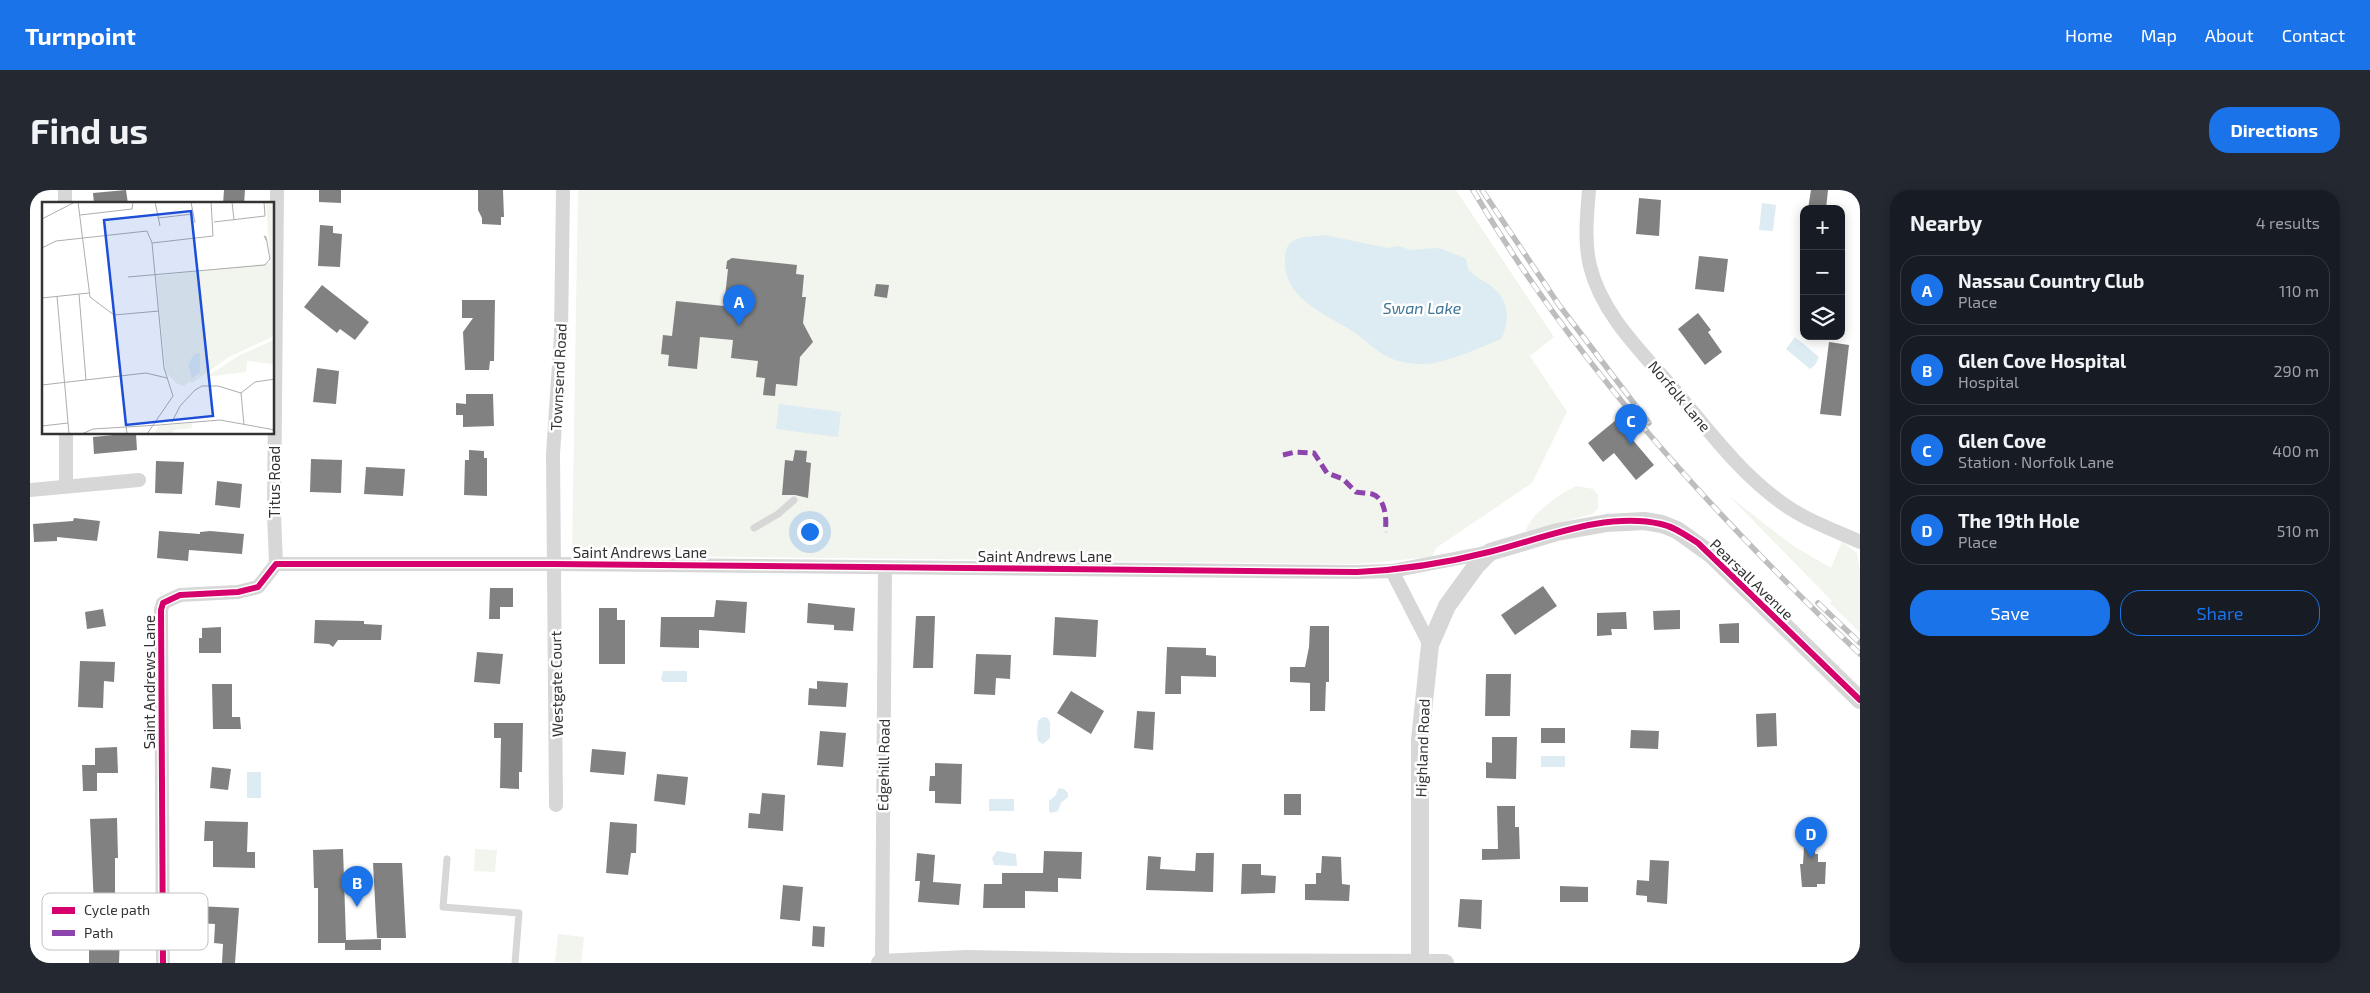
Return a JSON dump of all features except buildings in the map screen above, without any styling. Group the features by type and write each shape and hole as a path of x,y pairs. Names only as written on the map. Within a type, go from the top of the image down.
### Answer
{"street":[{"name":"Titus Road","path":"275,405 277,190"},
{"name":"Townsend Road","path":"554,564 553,454 561,335 563,190"},
{"name":"Norfolk Lane","path":"1589,190 1586,227 1590,267 1601,295 1618,322 1738,466 1782,503 1815,522 1860,542"},
{"path":"66,435 66,486"},
{"name":"Titus Road","path":"275,435 276,564"},
{"path":"30,490 139,480"},
{"name":"Pearsall Avenue","path":"1490,552 1557,532 1608,523 1644,521 1662,524 1680,532 1712,555 1860,700"},
{"name":"Saint Andrews Lane","path":"163,893 161,610 163,603 180,595 238,592 258,586 276,564 1392,570 1490,552"},
{"name":"Highland Road","path":"1420,963 1420,740 1430,645 1447,606 1471,572 1490,552"},
{"name":"Westgate Court","path":"554,564 556,805"},
{"name":"Edgehill Road","path":"881,962 885,568"},
{"path":"1392,570 1430,645"},
{"path":"1839,680 1860,692"},
{"name":"Saint Andrews Lane","path":"163,950 163,963"},
{"path":"881,962 966,959 1128,962 1445,963"}],"lane":[{"path":"754,528 778,514 794,500"},
{"path":"447,859 443,907 519,913 515,963"}],"shaded area":[{"path":"578,190 1456,190 1554,337 1530,356 1567,412 1532,483 1436,548 1432,557 1357,564 572,555"},
{"path":"1577,486 1593,489 1598,495 1598,509 1592,514 1527,532 1529,524 1540,511 1555,498"},
{"path":"1729,496 1792,545 1831,568 1842,541 1857,553 1860,572 1860,633 1830,603 1832,601"},
{"path":"475,849 497,850 495,872 474,871"},
{"path":"558,934 584,937 581,963 555,962"}],"water":[{"path":"1762,203 1776,205 1773,231 1759,230"},
{"name":"Swan Lake","path":"1325,235 1387,248 1398,246 1410,250 1439,248 1465,258 1469,270 1489,284 1502,297 1507,317 1501,339 1460,356 1427,364 1406,363 1381,353 1351,330 1307,303 1291,284 1286,273 1285,259 1288,245 1298,238"},
{"path":"1795,337 1819,357 1815,365 1810,369 1786,349"},
{"path":"779,404 841,412 838,437 776,429"},
{"path":"663,671 687,671 687,682 663,682 661,679"},
{"path":"1043,717 1048,718 1050,723 1050,738 1043,744 1038,741 1037,733 1038,721"},
{"path":"1541,756 1565,756 1565,767 1541,767"},
{"path":"247,772 261,772 261,798 247,798"},
{"path":"1059,788 1064,789 1068,793 1068,797 1061,803 1058,811 1051,813 1049,811 1049,801 1055,796"},
{"path":"989,799 1014,799 1014,811 989,811"},
{"path":"997,851 1016,854 1017,866 994,865 992,858"}],"railway":[{"path":"1473,190 1513,254 1556,316 1650,436 1753,548 1860,654"},
{"path":"1482,190 1559,305 1649,423"},
{"path":"1818,603 1860,643"}],"marked path":[{"path":"1283,455 1295,452 1314,453 1327,473 1343,479 1356,492 1377,496 1383,505 1386,522 1385,532"}],"cycle path":[{"path":"163,893 161,610 163,603 180,595 238,592 258,587 276,564 554,564 1357,572 1390,570 1440,563 1489,552 1574,528 1618,521 1640,521 1671,527 1698,543 1860,700"},
{"path":"163,950 163,963"}],"place":[{"name":"Nassau Country Club","path":"739,326"},
{"name":"Glen Cove","path":"1631,445"},
{"name":"The 19th Hole","path":"1811,858"},
{"name":"Glen Cove Hospital","path":"357,907"}]}
